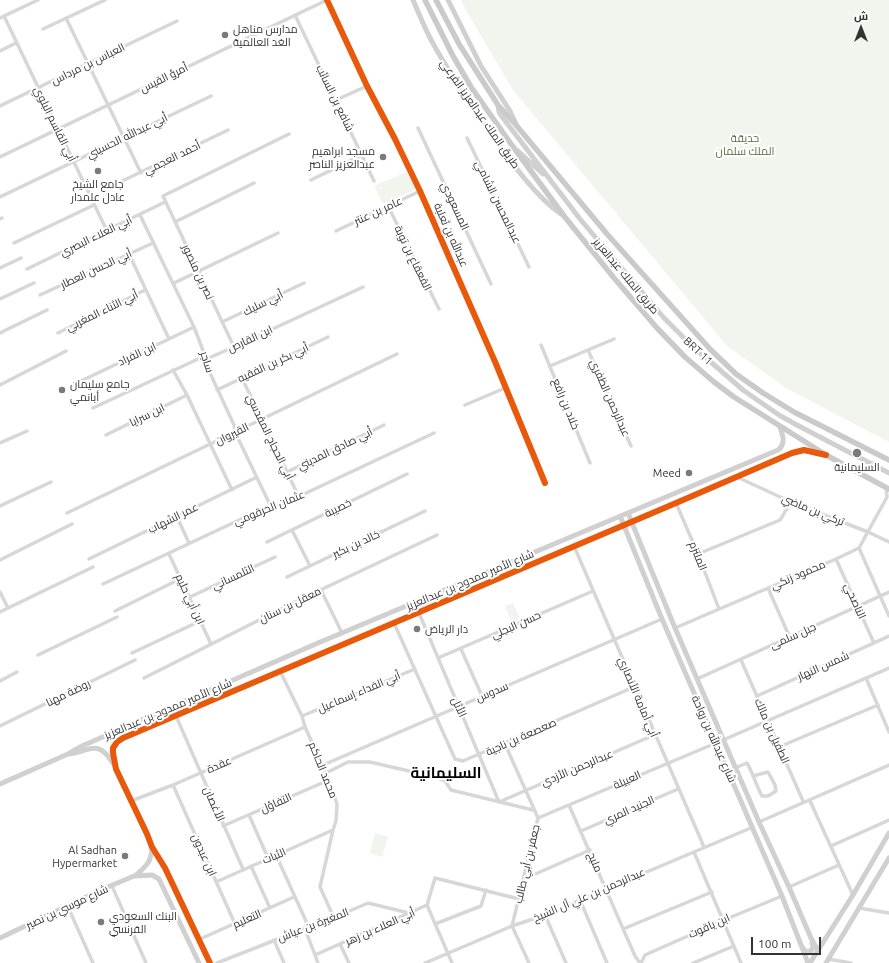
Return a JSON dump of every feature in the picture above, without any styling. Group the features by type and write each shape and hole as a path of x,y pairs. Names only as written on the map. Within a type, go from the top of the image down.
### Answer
{"main road":[{"name":"طريق الملك عبدالعزيز","path":"425,0 471,87 511,144 564,216 657,328 685,357 714,382 780,427 826,455 888,489"},
{"name":"طريق الملك عبدالعزيز","path":"436,0 459,44 498,105 516,124 607,234 710,349 736,374 763,393 794,412 889,460"}],"street":[{"path":"2,17 38,0"},
{"path":"43,29 105,0"},
{"name":"أمرؤ القيس","path":"0,157 327,0"},
{"name":"عبدالله بن ثعلبة","path":"327,0 366,86 395,139 467,296 545,483"},
{"name":"طريق الملك عبدالعزيز الفرعي","path":"413,0 434,47 471,105 511,161 548,204 564,216"},
{"path":"448,0 481,66 510,111 516,124"},
{"name":"شافع بن السائب","path":"295,16 374,181"},
{"name":"أبي القاسم البلوي","path":"2,17 107,231"},
{"path":"66,18 109,104 141,173"},
{"name":"العباس بن مرداس","path":"0,106 177,21"},
{"path":"0,51 16,43"},
{"path":"336,100 366,86"},
{"name":"أبي عبدالله الحسيني","path":"0,197 211,96"},
{"name":"BRT 11","path":"498,105 499,112 503,118 580,219 664,318 689,343 743,390 779,415 801,428 889,473"},
{"name":"المسعودي","path":"418,128 491,284"},
{"name":"أحمد العجمي","path":"116,184 228,130"},
{"name":"نصر بن منصور","path":"234,347 163,196 289,134"},
{"name":"عبدالمحسن الشامي","path":"467,138 529,267"},
{"name":"BRT 11","path":"511,144 550,180"},
{"path":"311,180 362,156"},
{"path":"175,222 254,184"},
{"name":"عامر بن عنتر","path":"336,231 420,192"},
{"name":"أبي العلاء البصري","path":"27,269 165,202"},
{"path":"14,243 94,205"},
{"name":"القعقاع بن توبة","path":"388,206 439,309"},
{"name":"ساجر","path":"140,215 194,327 204,353 204,360 272,508"},
{"path":"174,283 278,233"},
{"name":"أبي الحسن العطار","path":"40,295 153,243"},
{"path":"129,254 169,339"},
{"path":"0,268 21,258"},
{"path":"0,298 34,282"},
{"name":"أبي سليك","path":"222,322 304,283"},
{"name":"ابن القارص","path":"93,408 198,359 204,360 234,347 363,287"},
{"name":"أبي الثناء المغربي","path":"58,333 145,290"},
{"path":"0,333 47,310"},
{"name":"ابن الفراد","path":"81,381 194,327"},
{"name":"أبي بكر بن الفقيه","path":"217,390 328,337"},
{"path":"550,366 614,339"},
{"name":"خلاد بن رافع","path":"541,345 590,463"},
{"name":"عبدالرحمن الظفري","path":"588,350 631,446"},
{"path":"0,385 66,351"},
{"name":"القيروان","path":"67,513 397,354"},
{"path":"173,370 188,395 232,490"},
{"name":"أبي الحجاج المقدسي","path":"242,378 299,497"},
{"path":"465,405 505,388"},
{"name":"ابن سرايا","path":"106,435 188,395"},
{"name":"أبي صادق المديني","path":"287,472 384,425"},
{"name":"شارع الأمير ممدوح بن عبدالعزيز","path":"0,784 68,754 82,746 342,633 778,450 783,443 780,427"},
{"path":"0,443 27,431"},
{"name":"عثمان الحرقومي","path":"103,584 252,514 299,497 434,433"},
{"name":"شارع الأمير ممدوح بن عبدالعزيز","path":"116,769 113,748 117,742 123,738 420,613 792,453 804,450 826,455"},
{"name":"خصيبة","path":"267,542 408,474"},
{"name":"تركي بن ماضي","path":"737,476 791,502 868,532 889,542"},
{"name":"عمر الشهاب","path":"89,559 257,478"},
{"path":"0,506 51,482"},
{"path":"888,489 887,497 859,548 889,616"},
{"path":"698,554 780,520 791,502"},
{"name":"الملتزم","path":"676,503 698,554 719,609"},
{"name":"خالد بن بكير","path":"287,577 425,511"},
{"name":"شارع عبدالله بن رواحة","path":"628,513 735,768 818,951"},
{"name":"شارع عبدالله بن رواحة","path":"620,516 662,619 753,827 809,963"},
{"path":"176,517 189,543"},
{"path":"0,560 72,524"},
{"path":"292,530 310,566"},
{"name":"معقل بن سنان","path":"144,678 321,590 437,535"},
{"name":"أبي أمامة الأنصاري","path":"574,546 654,735 704,847"},
{"name":"محمود زنكي","path":"675,628 859,548"},
{"name":"ابن أبي حليم","path":"169,554 211,644"},
{"name":"التلمساني","path":"190,597 275,557"},
{"name":"الناصحي","path":"836,559 874,643"},
{"path":"0,612 93,566"},
{"path":"115,611 180,579"},
{"path":"768,588 790,638"},
{"path":"321,590 342,633"},
{"name":"حسن البجلي","path":"438,658 593,591"},
{"path":"0,592 8,608"},
{"name":"جبل سلمى","path":"697,679 858,608 889,592"},
{"name":"الأثل","path":"420,613 499,802"},
{"path":"38,655 117,617"},
{"name":"سدوس","path":"323,765 662,619"},
{"path":"132,653 200,621"},
{"name":"صعصعة بن ناجية","path":"394,623 455,758 463,761 480,755 634,687"},
{"name":"شمس النهار","path":"757,696 889,636"},
{"path":"461,649 482,696"},
{"name":"روضة مهنا","path":"0,726 135,660"},
{"name":"الطفيل بن مالك","path":"741,660 803,801"},
{"name":"أبي الفداء إسماعيل","path":"302,716 415,668"},
{"path":"723,740 889,668"},
{"name":"محمد الحاكم","path":"280,671 302,716 305,727 329,780 337,804 336,821 320,887 334,918"},
{"path":"0,681 17,672"},
{"path":"866,678 889,732"},
{"path":"779,748 878,705"},
{"name":"الأغصان","path":"176,716 243,869"},
{"name":"عقدة","path":"131,801 173,785 305,727"},
{"name":"عبدالرحمن الأزدي","path":"499,802 654,735"},
{"name":"العبيلة","path":"538,818 667,762 716,743"},
{"name":"جعفر بن أبي طالب","path":"505,744 533,810 538,818 512,926"},
{"path":"68,754 76,754 92,748 100,749 106,754 116,769 152,847 165,868 200,939 210,963"},
{"path":"326,773 348,762 370,762 435,777 445,781 451,790 533,810"},
{"path":"735,768 747,763 762,796 768,796 776,791 775,785 768,772 753,776"},
{"path":"759,822 803,801 810,801 889,765"},
{"name":"التفاؤل","path":"223,826 329,780"},
{"name":"ابن عبدون","path":"173,785 235,924"},
{"name":"الجنيد المري","path":"581,831 678,789"},
{"path":"810,801 853,895"},
{"name":"مليح","path":"569,805 590,850 635,956 641,963"},
{"path":"249,815 268,858"},
{"path":"831,846 889,820"},
{"name":"عبدالرحمن بن علي آل الشيخ","path":"425,963 512,926 545,915 753,827"},
{"name":"الثبات","path":"216,882 333,830"},
{"path":"809,963 853,895 889,833"},
{"path":"134,876 149,863 152,847"},
{"path":"524,879 590,850"},
{"path":"694,852 741,963"},
{"path":"276,855 306,921 307,934 318,963"},
{"path":"851,963 827,961 889,858"},
{"path":"789,886 839,865"},
{"path":"251,866 270,908"},
{"path":"134,876 152,875 159,879 199,963"},
{"name":"شارع موسي بن نصير","path":"0,938 134,876"},
{"name":"أبي العلاء بن زهر","path":"315,955 427,905 435,878 519,899"},
{"path":"112,886 146,963"},
{"path":"435,924 481,906 486,890"},
{"path":"623,929 712,892"},
{"name":"ابن ياقوت","path":"641,963 645,955 782,896"},
{"name":"التعليم","path":"200,939 294,897"},
{"path":"580,900 607,963"},
{"name":"المغيرة بن عياش","path":"217,963 306,928 317,926 368,903 410,913"},
{"path":"427,905 452,963"},
{"path":"68,907 93,963"},
{"path":"859,908 889,913"},
{"path":"545,915 566,963"},
{"path":"512,926 529,963"},
{"path":"800,944 806,952 811,951 814,947 811,938"},
{"path":"274,940 284,963"},
{"path":"340,944 349,963"},
{"path":"693,963 734,946"}],"green space":[{"name":"حديقة الملك سلمان","path":"461,0 889,0 889,442 786,388 727,346 513,90"},
{"path":"409,171 417,189 383,204 374,186"},
{"path":"513,603 520,619 512,622 505,606"},
{"path":"375,833 388,837 382,857 370,853"}],"cycle path":[{"path":"327,0 367,86 420,191 496,364 545,483"},
{"path":"210,963 165,868 152,847 116,769 113,748 117,742 123,738 792,453 804,450 826,455"}],"place":[{"name":"مدارس مناهل الغد العالمية","path":"225,35"},
{"name":"مسجد ابراهيم عبدالعزيز الناصر","path":"383,157"},
{"name":"جامع الشيخ عادل علمدار","path":"98,171"},
{"name":"جامع سليمان أبانمي","path":"62,390"},
{"name":"السليمانية","path":"857,453"},
{"name":"Meed","path":"689,473"},
{"name":"دار الرياض","path":"417,629"},
{"name":"Al Sadhan Hypermarket","path":"125,856"},
{"name":"البنك السعودي الفرنسي","path":"101,922"}],"district":[{"name":"السليمانية","path":"446,773"}]}
